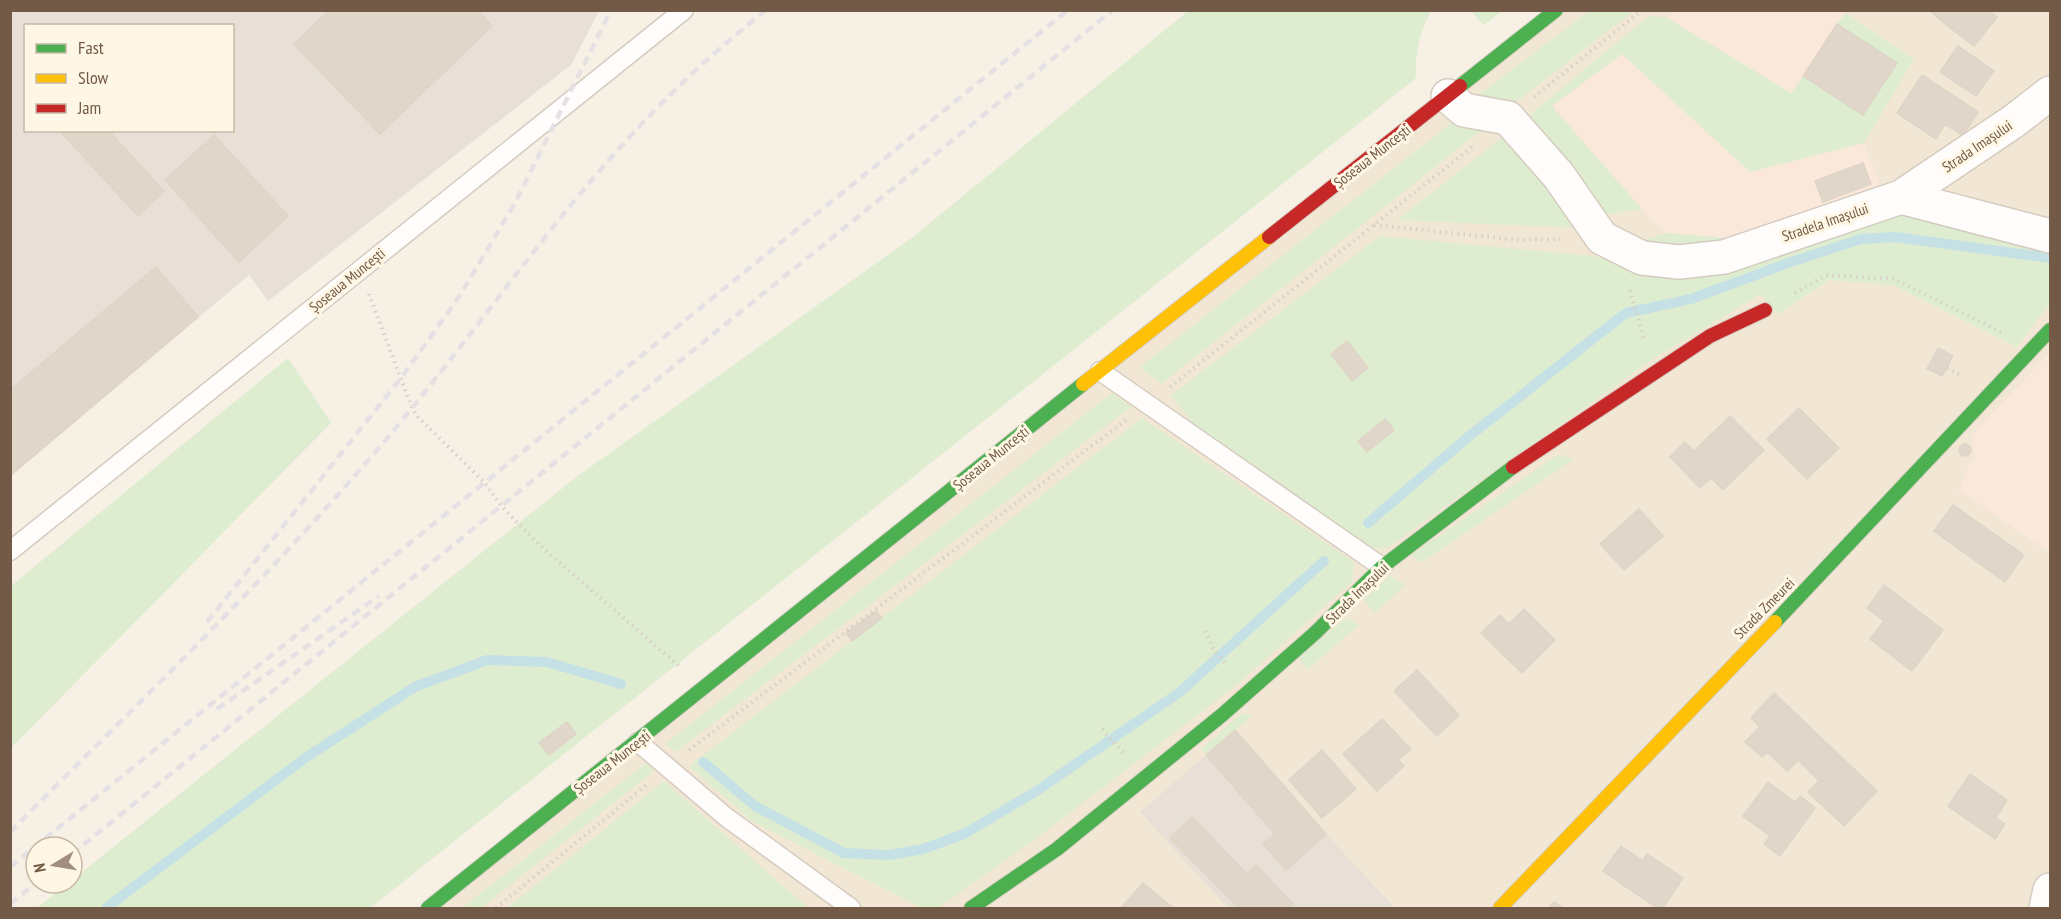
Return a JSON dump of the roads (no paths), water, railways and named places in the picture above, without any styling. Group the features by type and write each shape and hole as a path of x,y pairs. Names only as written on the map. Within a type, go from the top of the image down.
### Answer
{"street":[{"name":"Șoseaua Muncești","path":"428,909 1100,371 1556,10"},
{"name":"Strada Imașului","path":"1901,197 2050,93"},
{"name":"Stradela Imașului","path":"1448,96 1464,110 1508,118 1559,176 1602,238 1642,258 1679,262 1724,257 1901,197"},
{"path":"1901,197 2050,236"},
{"name":"Strada Imașului","path":"972,909 1057,849 1222,715 1315,633 1382,567 1493,481 1710,336 1766,310"},
{"name":"Strada Zmeurei","path":"1500,909 1753,643 1866,529 2050,330"},
{"path":"2046,909 2050,890"}],"lane":[{"name":"Șoseaua Muncești","path":"10,551 684,10"},
{"path":"1100,371 1382,567"},
{"path":"638,742 669,766 726,817 851,909"}],"waterway":[{"path":"1368,523 1467,438 1626,313 1691,299 1861,239 1895,237 2050,258"},
{"path":"703,762 755,806 844,853 889,855 923,849 964,834 1035,792 1180,692 1324,561"},
{"path":"106,908 305,758 415,687 487,660 547,662 621,684"}],"railway":[{"path":"207,622 401,378 459,297 515,203 611,10"},
{"path":"10,832 165,677 317,519 412,408 570,206 637,129 695,71 766,10"},
{"path":"10,867 1068,10"},
{"path":"84,844 1113,10"},
{"path":"217,709 379,596"},
{"path":"10,904 24,893"}]}
